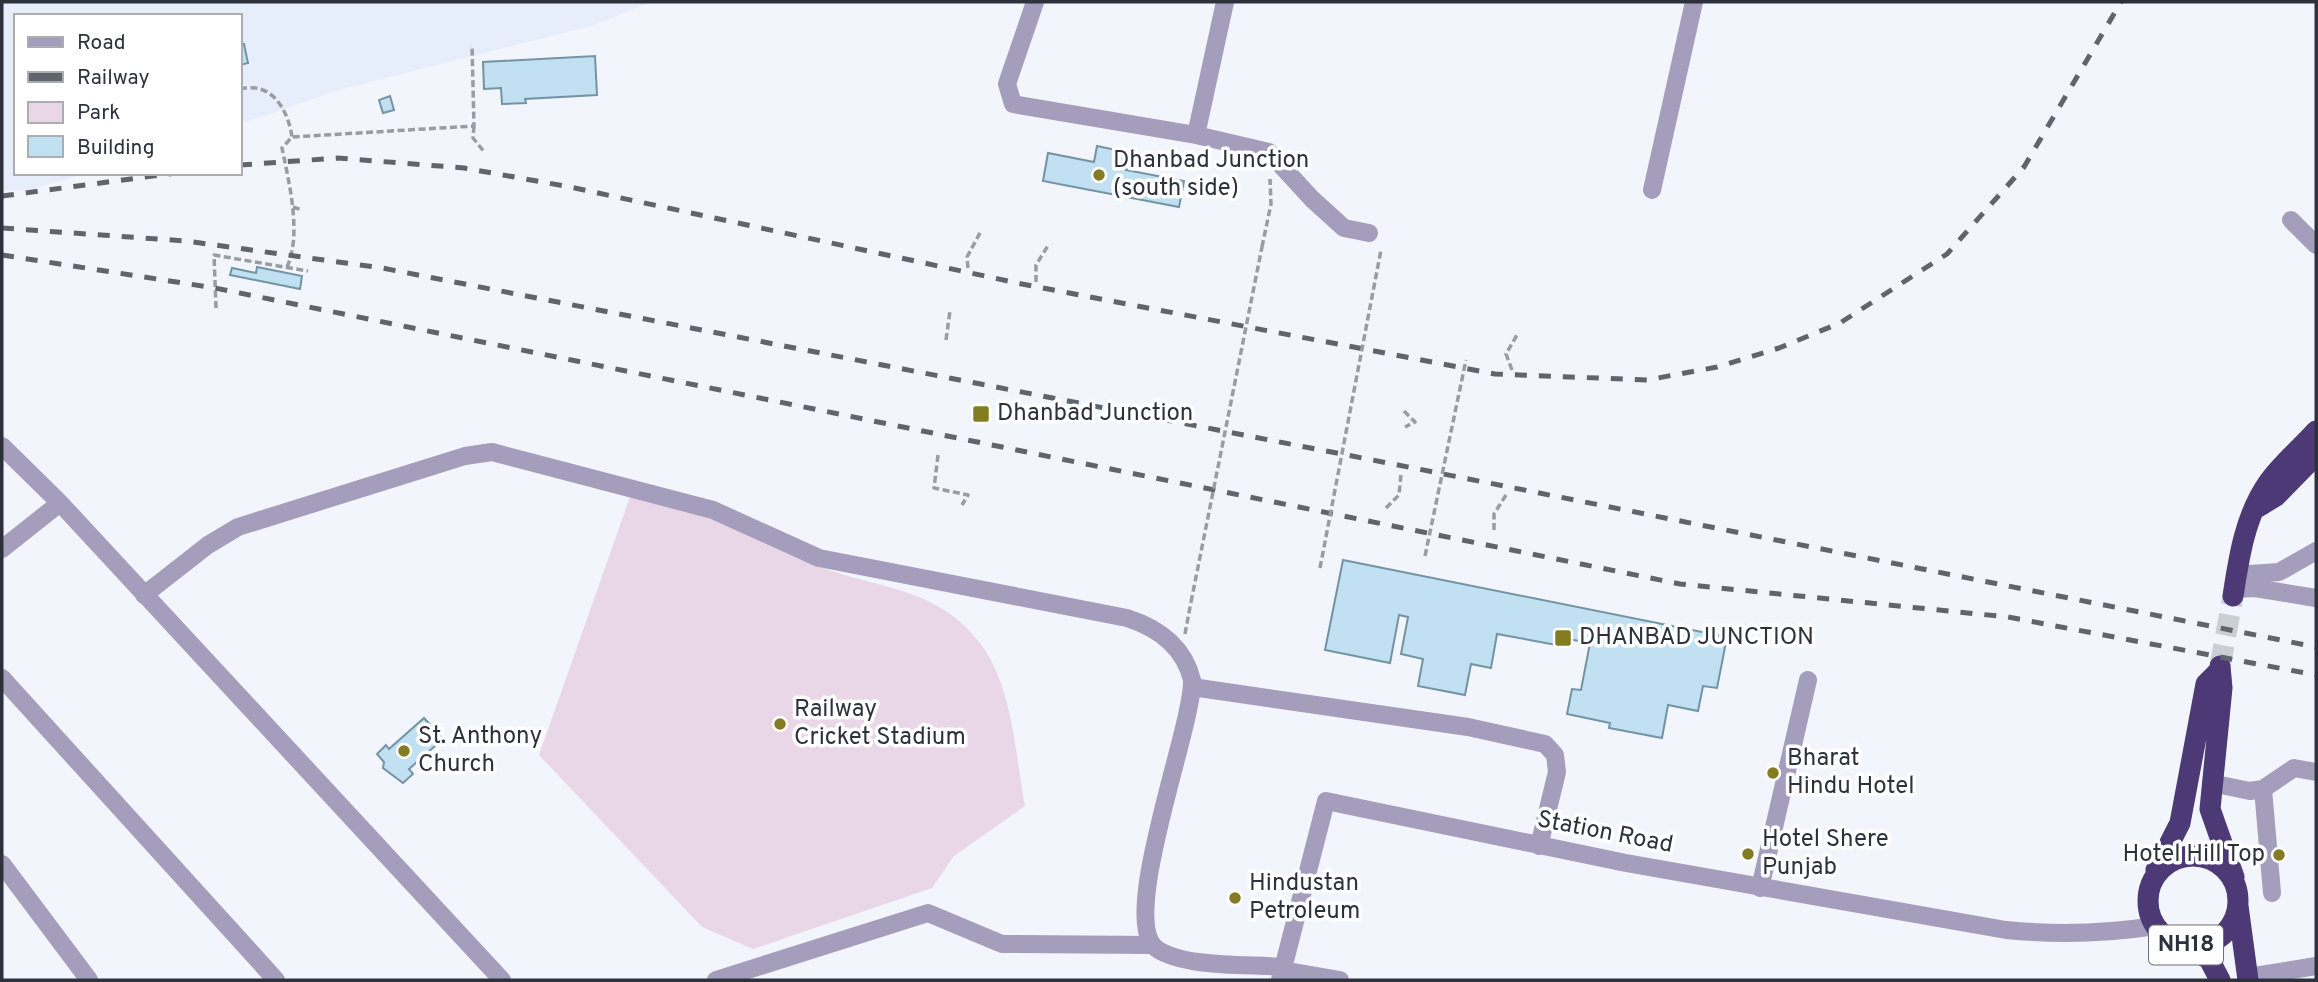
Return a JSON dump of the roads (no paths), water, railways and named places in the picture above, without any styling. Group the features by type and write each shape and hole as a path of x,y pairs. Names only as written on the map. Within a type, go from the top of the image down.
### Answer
{"highway":[{"path":"2234,587 2253,510 2269,482 2316,431"},
{"path":"2253,510 2276,496 2316,455"},
{"name":"NH18","path":"2220,980 2209,959 2162,935 2155,926 2147,904 2151,882 2176,835 2206,684 2219,669 2222,688 2210,809 2232,867 2248,978"},
{"path":"2151,882 2166,864 2187,856 2210,859 2229,873 2234,883"},
{"name":"NH18","path":"2183,945 2205,944 2224,933 2236,915 2238,904"}],"street":[{"path":"1035,2 1007,84 1013,104 1196,135 1269,152 1344,229 1369,233"},
{"path":"1196,135 1225,2"},
{"path":"1652,190 1694,2"},
{"path":"2291,220 2316,246"},
{"path":"2,446 60,503 502,980"},
{"path":"144,595 208,545 253,521 465,456 503,452 713,510 819,558 1137,621 1156,630 1172,643 1190,671 1192,687 1152,866 1145,920 1153,945 1160,951 1192,960 1340,980"},
{"path":"2,549 60,503"},
{"path":"2234,587 2279,572 2316,551"},
{"path":"2234,587 2316,598"},
{"path":"2,678 276,980"},
{"path":"1760,887 1808,680"},
{"path":"1192,687 1468,727 1545,744 1555,755 1558,772 1539,846"},
{"path":"2211,783 2250,790 2263,789 2294,768 2316,772"},
{"path":"2263,789 2272,893"},
{"name":"Station Road","path":"1282,972 1326,801 1539,846 2006,930 2060,936 2105,934 2155,926"},
{"path":"2,864 89,980"},
{"path":"716,980 928,913 1002,944 1153,945"},
{"path":"2248,978 2316,966"}],"tunnel":[{"path":"2220,666 2233,596"}],"railway":[{"path":"242,165 338,158 464,168 570,187 1022,284 1495,374 1647,380 1717,367 1779,348 1840,323 1947,254 2024,167 2121,2"},
{"path":"2,196 161,175"},
{"path":"2,228 186,241 382,268 1388,463 2316,647"},
{"path":"2,255 215,288 1680,584 2008,617 2316,675"}],"place":[{"name":"Dhanbad Junction (south side)","path":"1099,175"},
{"name":"Dhanbad Junction","path":"981,414"},
{"name":"DHANBAD JUNCTION","path":"1563,638"},
{"name":"Railway Cricket Stadium","path":"780,724"},
{"name":"St. Anthony Church","path":"404,751"},
{"name":"Bharat Hindu Hotel","path":"1773,773"},
{"name":"Hotel Shere Punjab","path":"1748,854"},
{"name":"Hotel Hill Top","path":"2279,855"},
{"name":"Hindustan Petroleum","path":"1235,898"}]}
